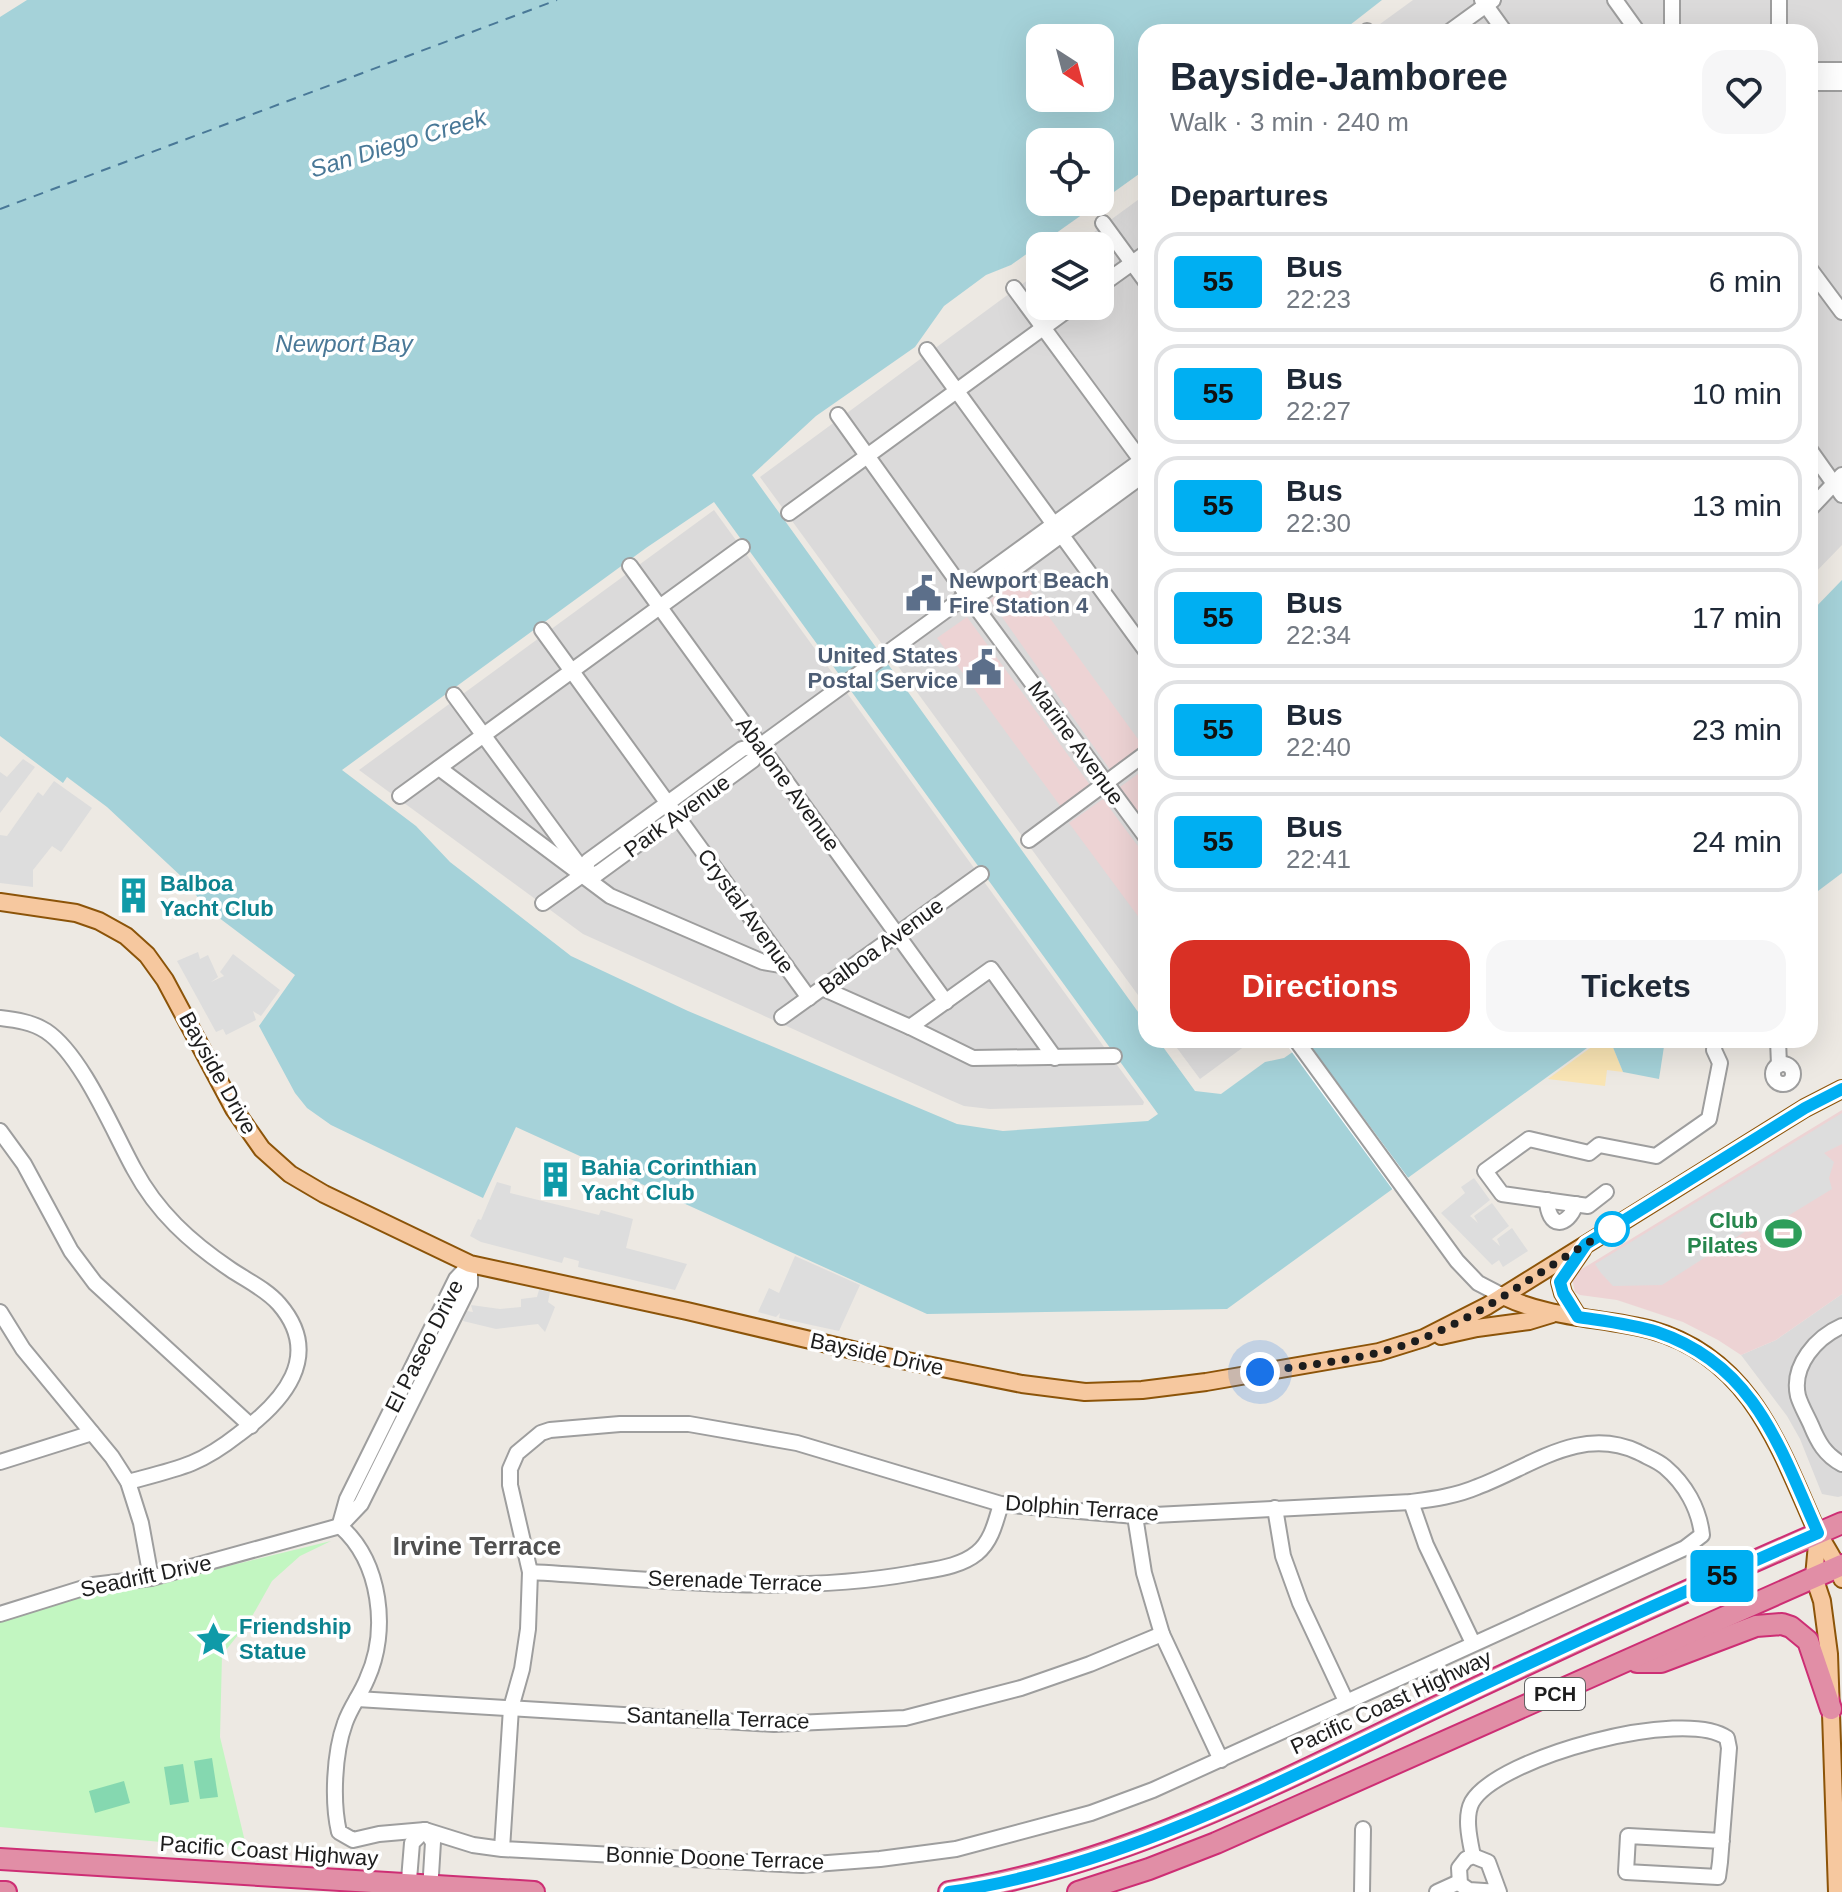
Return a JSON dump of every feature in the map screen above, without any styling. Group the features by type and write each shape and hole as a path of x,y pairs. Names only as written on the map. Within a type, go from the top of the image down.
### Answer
{"highway":[{"name":"Pacific Coast Highway","path":"949,1892 1000,1883 1058,1867 1169,1831 1525,1665 1842,1523"},
{"path":"1814,1577 1841,1570"},
{"name":"PCH","path":"1078,1892 1216,1843 1814,1577"},
{"path":"1625,1663 1661,1662 1756,1626 1782,1624 1791,1627 1808,1641 1831,1709"},
{"name":"Pacific Coast Highway","path":"0,1859 408,1888 534,1892"},
{"path":"0,1892 6,1892"}],"main road":[{"name":"Bayside Drive","path":"0,902 76,913 126,936 147,955 165,980 234,1109 262,1149 290,1174 324,1194 470,1264 857,1351 1022,1384 1085,1392 1142,1390 1206,1382 1379,1352 1424,1338 1503,1296 1805,1108 1842,1089"},
{"path":"1578,1317 1560,1282 1586,1244"},
{"path":"1503,1296 1523,1306 1555,1314 1630,1325 1676,1339 1696,1350 1732,1378 1769,1425 1818,1533 1841,1570"},
{"path":"1424,1338 1555,1314"},
{"path":"1818,1533 1814,1577 1822,1601 1829,1654 1837,1892"}],"street":[{"path":"1615,0 1632,24"},
{"path":"1672,0 1672,24"},
{"path":"1779,0 1779,24"},
{"path":"1459,24 1486,2 1500,24"},
{"path":"1818,70 1842,70"},
{"path":"1818,83 1842,83"},
{"path":"1103,223 1138,271"},
{"path":"1114,276 1138,259"},
{"path":"1818,280 1842,312"},
{"path":"1014,288 1138,456"},
{"path":"789,513 1054,320"},
{"path":"927,350 1138,640"},
{"name":"Marine Avenue","path":"838,415 1138,826"},
{"path":"1818,459 1839,484 1818,502"},
{"name":"Park Avenue","path":"543,903 583,874 588,861 666,803 742,749 761,745 967,595 985,591 1058,530 1138,470"},
{"path":"400,796 742,547"},
{"name":"Abalone Avenue","path":"630,566 946,1002"},
{"name":"Crystal Avenue","path":"542,630 809,998"},
{"path":"454,695 583,874"},
{"name":"Park Avenue","path":"583,874 597,874 753,760 761,745"},
{"path":"1029,840 1138,759"},
{"path":"439,768 610,896 763,962 786,966"},
{"name":"Balboa Avenue","path":"782,1017 981,874"},
{"path":"910,1027 991,969 1055,1058"},
{"name":"Crystal Avenue","path":"822,988 973,1058 1114,1056"},
{"path":"0,1018 27,1022 46,1031 63,1046 80,1070 145,1189 163,1212 181,1233 263,1289 279,1304 290,1319 299,1346 294,1375 272,1408 251,1426 194,1462 128,1482"},
{"path":"1302,1048 1469,1274 1478,1283 1503,1296"},
{"path":"1606,1192 1588,1206 1502,1194 1485,1171 1529,1139 1589,1153 1599,1145 1656,1156 1709,1119 1720,1063 1714,1048"},
{"path":"1778,1048 1779,1065"},
{"path":"0,1131 24,1164 71,1251 95,1283 251,1426"},
{"name":"El Paseo Drive","path":"340,1526 347,1499 360,1472 456,1279 470,1264"},
{"path":"0,1312 23,1349 112,1457 128,1482 141,1523 151,1578"},
{"path":"1842,1326 1825,1334 1811,1346 1798,1379 1798,1395 1817,1440 1832,1459 1842,1464"},
{"name":"Dolphin Terrace","path":"530,1572 510,1485 510,1469 517,1453 529,1440 550,1430 620,1424 689,1424 797,1443 1001,1504 1135,1516 1442,1498 1475,1488 1572,1446 1597,1441 1627,1447 1659,1462 1680,1480 1700,1519 1702,1535"},
{"path":"1,1460 92,1433"},
{"path":"1411,1502 1426,1545 1473,1643"},
{"name":"Serenade Terrace","path":"530,1572 773,1586 889,1578 946,1567 975,1555 988,1539 1001,1504"},
{"path":"1275,1508 1283,1556 1300,1603 1346,1701"},
{"path":"1135,1516 1144,1573 1162,1634 1221,1760"},
{"path":"340,1526 355,1543 367,1565 379,1612 375,1656 357,1699"},
{"name":"Seadrift Drive","path":"0,1614 93,1585 151,1578 340,1526"},
{"name":"Bonnie Doone Terrace","path":"357,1699 341,1739 334,1808 339,1832 353,1840 425,1830 473,1845 502,1849 802,1865 880,1859 956,1849 1091,1813 1153,1790 1685,1548 1702,1535"},
{"path":"502,1849 511,1708 522,1669 528,1629 530,1572"},
{"name":"Santanella Terrace","path":"357,1699 774,1724 905,1718 1021,1688 1162,1634"},
{"path":"1473,1856 1468,1811 1481,1791 1495,1779 1589,1742 1649,1730 1702,1729 1727,1738 1729,1748 1722,1841 1718,1885 1626,1872 1628,1836 1722,1841"},
{"path":"1362,1892 1363,1829"},
{"path":"408,1888 412,1843 425,1830 433,1842 430,1888"},
{"path":"1473,1856 1488,1862 1499,1892 1469,1890 1459,1882 1459,1868 1473,1856"},
{"path":"1437,1892 1459,1882"}],"shaded area":[{"path":"1413,0 1842,0 1842,545 1818,570 1818,24 1380,24"},
{"path":"1138,200 1138,995 760,477 1026,281 1026,320 1114,320 1114,232 1094,232"},
{"path":"714,510 1144,1102 1143,1105 990,1109 964,1106 583,934 359,770"},
{"path":"1020,577 1138,739 1138,750 1111,771 990,600"},
{"path":"967,617 1090,785 1061,807 937,638"},
{"path":"23,759 35,767 0,813 0,772 7,777"},
{"path":"1138,774 1138,812 1120,787"},
{"path":"54,781 92,808 61,852 52,846 33,870 33,887 0,883 0,835 7,836 38,792 43,796"},
{"path":"1103,799 1138,846 1138,916 1069,823"},
{"path":"198,952 200,959 208,955 218,977 211,982 224,976 220,972 233,954 280,990 261,1016 253,1011 256,1020 226,1035 223,1029 216,1032 177,961"},
{"path":"1177,1048 1242,1048 1200,1079"},
{"path":"1842,1110 1842,1294 1776,1340 1741,1355 1683,1322 1617,1300 1575,1292 1572,1278 1577,1272"},
{"path":"1842,1113 1842,1144 1824,1153 1834,1162 1829,1178 1832,1189 1760,1233 1754,1226 1662,1285 1613,1286 1595,1264"},
{"path":"1474,1178 1490,1200 1470,1216 1478,1223 1474,1216 1492,1203 1509,1226 1492,1239 1500,1246 1497,1239 1512,1228 1528,1251 1503,1267 1499,1260 1492,1265 1441,1213 1465,1193 1461,1187"},
{"path":"497,1182 511,1186 510,1193 599,1215 601,1210 633,1219 626,1248 687,1264 675,1290 578,1267 579,1261 564,1257 562,1263 481,1242 470,1236 478,1219 481,1220"},
{"path":"795,1256 860,1285 839,1331 779,1318 780,1313 776,1317 758,1312 769,1288 779,1293"},
{"path":"539,1290 550,1292 548,1302 555,1307 545,1332 538,1324 496,1329 463,1321 467,1311 473,1312 471,1305 500,1309 521,1307 521,1299 537,1297"},
{"path":"1842,1294 1842,1496 1838,1497 1822,1494 1800,1439 1787,1416 1741,1355 1776,1340"}],"sand":[{"path":"1590,1048 1613,1048 1623,1072 1607,1070 1605,1086 1548,1079"}],"green space":[{"path":"331,1541 300,1556 272,1581 250,1620 222,1655 220,1737 247,1850 0,1827 0,1621 94,1591 155,1584"},
{"path":"212,1758 218,1797 200,1799 194,1761"},
{"path":"183,1764 189,1802 170,1805 164,1767"},
{"path":"124,1781 130,1803 95,1813 89,1791"}],"water":[{"name":"Newport Bay","path":"27,0 1382,0 1351,24 1138,24 1138,175 1114,192 1114,128 1026,128 1026,216 1080,216 1058,232 1026,232 1026,254 1011,265 986,275 944,306 915,347 816,416 752,475 1138,1012 1138,1048 1164,1048 1195,1091 1221,1094 1265,1062 1284,1058 1298,1048 1587,1048 1227,1309 927,1314 516,1127 483,1198 331,1125 307,1108 295,1093 259,1026 295,975 206,908 183,878 107,807 67,777 63,783 0,736 0,17","holes":["714,502 1158,1114 1148,1121 1003,1131 957,1124 688,1011 571,956 450,862 416,826 342,770 646,548"]},
{"path":"1842,580 1842,873 1818,891 1818,605"},
{"path":"1613,1048 1664,1048 1659,1079 1623,1072"}],"pier":[{"path":"1289,1048 1312,1048 1409,1179 1393,1190"}],"ferry route":[{"path":"0,209 557,0"}],"bus line":[{"name":"55","path":"949,1892 1000,1883 1098,1856 1169,1831 1818,1533 1769,1425 1732,1378 1696,1350 1676,1339 1630,1325 1578,1317 1560,1282 1586,1244 1805,1108 1842,1089"}],"place":[{"name":"Newport Beach Fire Station 4","path":"923,593"},
{"name":"United States Postal Service","path":"984,668"},
{"name":"Balboa Yacht Club","path":"134,896"},
{"name":"Bahia Corinthian Yacht Club","path":"555,1180"},
{"name":"Club Pilates","path":"1784,1233"},
{"name":"Friendship Statue","path":"213,1639"}],"district":[{"name":"Irvine Terrace","path":"477,1546"}],"route":[{"path":"1260,1372 1379,1352 1424,1338 1487,1306 1612,1229"}],"water label":[{"name":"San Diego Creek","path":"398,143"}]}
